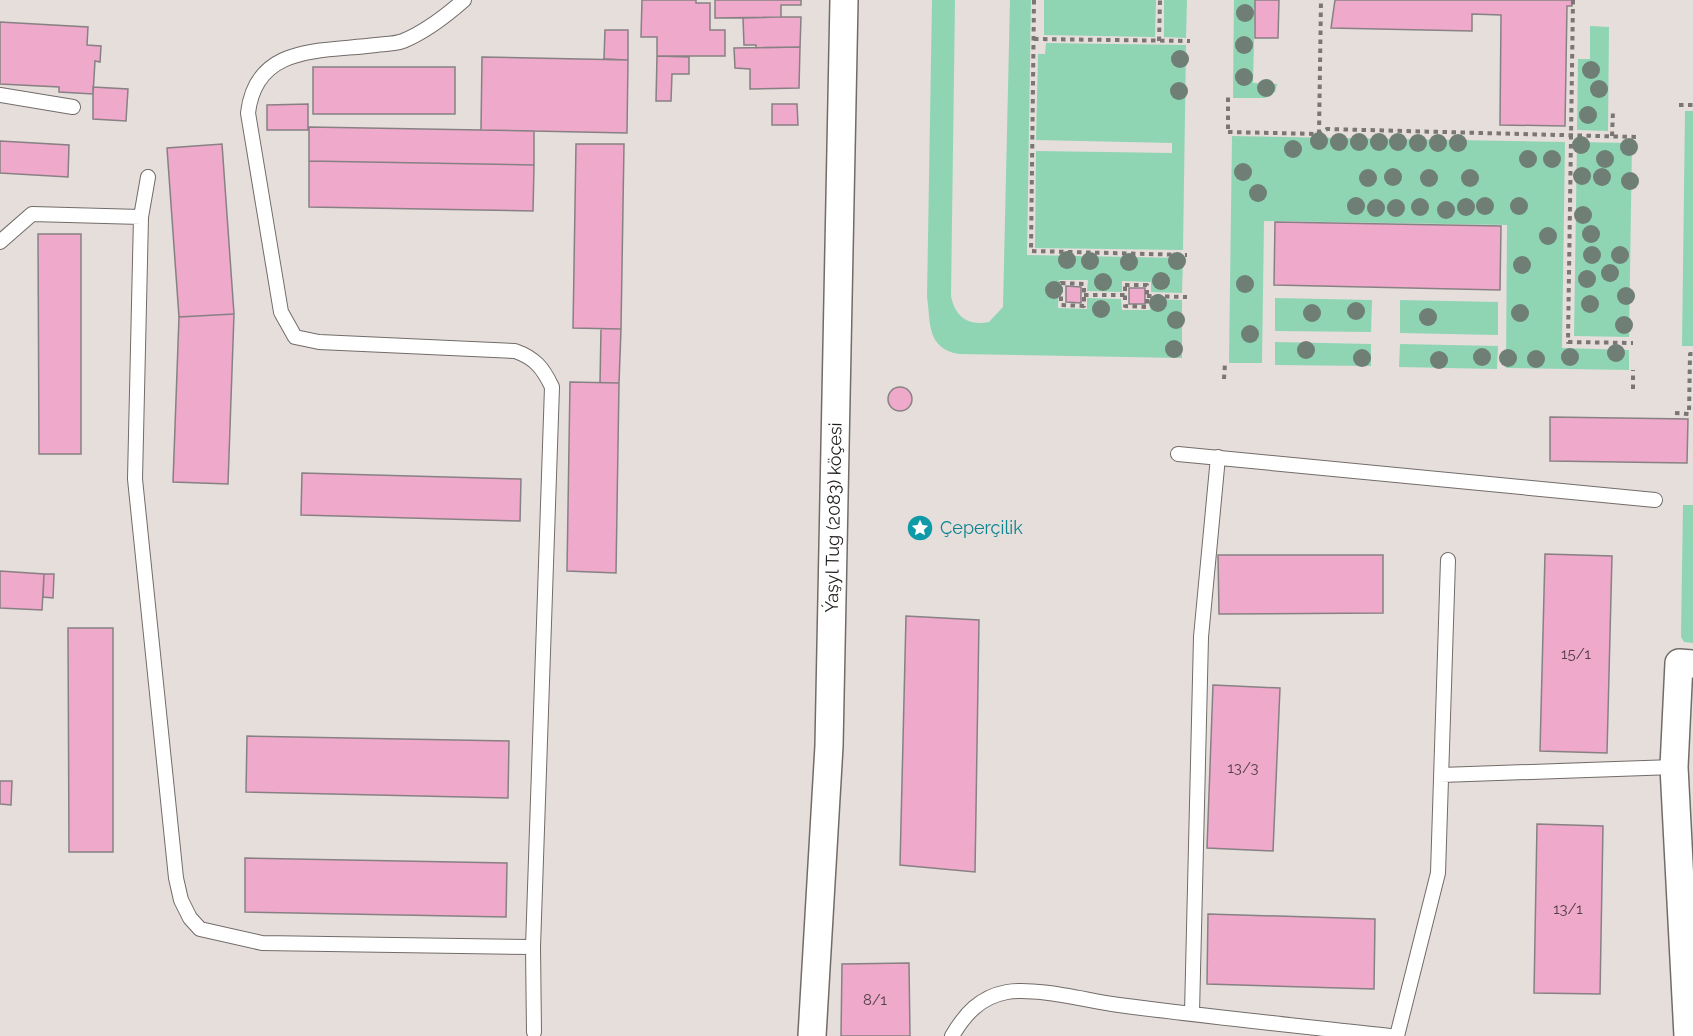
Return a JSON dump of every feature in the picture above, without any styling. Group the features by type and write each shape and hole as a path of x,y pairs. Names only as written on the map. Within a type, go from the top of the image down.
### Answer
{"street":[{"name":"Ýaşyl Tug (2083) köçesi","path":"812,1036 829,746 844,0"},
{"path":"1686,664 1674,767 1688,1036"}],"lane":[{"path":"465,0 444,17 402,41 294,56 276,62 261,74 251,92 248,113 281,312 295,337 319,342 514,351 529,355 544,369 552,387 532,947 534,1032"},
{"path":"0,95 73,106"},
{"path":"148,177 141,217 135,479 176,878 181,900 190,918 200,929 262,943 532,947"},
{"path":"0,242 33,214 141,217"},
{"path":"1178,454 1655,500"},
{"path":"1192,1013 1201,637 1218,457"},
{"path":"1396,1036 1438,873 1448,560"},
{"path":"1441,776 1674,767"},
{"path":"952,1036 968,1011 986,999 1007,992 1046,994 1346,1033 1390,1036"}],"path":[{"path":"1034,0 1031,251 1187,255"},
{"path":"1159,41 1160,0"},
{"path":"1319,134 1321,0"},
{"path":"1573,0 1568,342 1634,343"},
{"path":"1034,39 1190,42"},
{"path":"1228,96 1228,130 1319,134 1327,129 1637,137"},
{"path":"1679,105 1693,105"},
{"path":"1612,136 1613,111"},
{"path":"1061,283 1084,284 1084,294 1084,306 1061,305 1061,283"},
{"path":"1125,285 1147,285 1147,296 1147,307 1125,306 1125,285"},
{"path":"1084,294 1125,295"},
{"path":"1147,296 1187,297"},
{"path":"1675,413 1689,414 1690,354 1693,354"},
{"path":"1224,379 1225,363"},
{"path":"1633,389 1634,370"}],"green space":[{"path":"932,0 955,0 951,296 959,315 975,323 989,322 1003,307 1010,0 1031,0 1027,255 1183,258 1182,293 1151,292 1151,282 1122,281 1122,292 1087,291 1088,280 1059,280 1058,308 1087,309 1087,298 1121,299 1122,310 1150,310 1151,299 1182,300 1182,358 959,354 948,351 935,340 930,325 927,297"},
{"path":"1044,0 1156,0 1155,37 1044,35"},
{"path":"1164,0 1187,0 1186,38 1164,37"},
{"path":"1234,0 1255,0 1253,83 1277,84 1275,92 1265,98 1233,98"},
{"path":"1590,26 1609,27 1608,131 1577,130 1578,59 1590,59"},
{"path":"1046,43 1186,45 1183,250 1035,248 1036,151 1172,153 1172,143 1036,140 1038,54 1045,54"},
{"path":"1685,111 1693,111 1693,346 1682,346"},
{"path":"1232,136 1565,142 1562,348 1629,350 1629,370 1506,368 1507,225 1264,221 1262,363 1229,363"},
{"path":"1577,142 1632,143 1629,337 1574,336"},
{"path":"1275,298 1372,300 1371,332 1275,331"},
{"path":"1400,300 1498,302 1498,335 1400,333"},
{"path":"1275,342 1371,344 1371,366 1275,365"},
{"path":"1400,344 1498,346 1497,369 1399,367"},
{"path":"1683,505 1693,505 1693,643 1684,642 1681,637"}],"building":[{"path":"642,0 696,0 696,3 710,3 710,30 725,30 725,56 657,56 657,37 641,37"},
{"path":"715,0 801,0 801,5 781,5 781,17 715,18"},
{"path":"1255,0 1279,0 1278,38 1255,38"},
{"path":"1335,0 1572,0 1572,6 1567,6 1565,126 1500,125 1501,15 1472,14 1472,31 1331,28"},
{"path":"801,17 800,47 756,48 756,45 744,45 743,18"},
{"path":"0,22 88,27 87,45 101,46 100,62 95,61 93,94 59,92 59,87 0,84"},
{"path":"605,30 628,30 628,60 604,59"},
{"path":"800,47 799,88 750,89 750,69 735,68 734,48"},
{"path":"657,56 689,57 689,74 672,74 671,101 656,101"},
{"path":"482,57 628,60 627,133 481,130"},
{"path":"313,67 455,67 455,114 313,114"},
{"path":"93,87 128,89 126,121 93,119"},
{"path":"308,104 308,130 267,130 267,105"},
{"path":"772,104 797,104 798,125 772,125"},
{"path":"309,127 534,131 534,165 309,161"},
{"path":"0,141 69,145 68,177 0,173"},
{"path":"222,144 234,314 179,317 167,148"},
{"path":"576,144 624,144 621,329 573,328"},
{"path":"309,161 534,165 533,211 309,207"},
{"path":"1275,222 1501,226 1500,290 1274,285"},
{"path":"38,234 81,234 81,454 39,454"},
{"path":"1066,286 1081,287 1081,303 1066,302"},
{"path":"1129,288 1145,288 1145,304 1129,304"},
{"path":"234,314 228,484 173,482 179,317"},
{"path":"601,329 621,329 619,383 600,383"},
{"path":"570,382 619,383 616,573 567,571"},
{"path":"900,387 908,391 912,399 908,407 900,411 892,407 888,399 892,391"},
{"path":"1550,417 1688,419 1687,463 1550,461"},
{"path":"302,473 521,479 520,521 301,515"},
{"path":"1545,554 1612,556 1607,753 1540,751"},
{"path":"1218,555 1383,555 1383,613 1219,614"},
{"path":"0,571 44,574 42,610 0,608"},
{"path":"44,574 54,574 53,598 43,597"},
{"path":"906,616 979,620 975,872 900,865"},
{"path":"68,628 113,628 113,852 69,852"},
{"path":"1213,685 1280,688 1273,851 1207,848"},
{"path":"247,736 509,741 508,798 246,792"},
{"path":"0,781 12,781 11,805 0,804"},
{"path":"1537,824 1603,826 1600,994 1534,993"},
{"path":"245,858 507,863 506,917 245,912"},
{"path":"1208,914 1375,919 1374,989 1207,984"},
{"path":"909,963 910,1036 841,1036 842,964"}],"place":[{"name":"Çeperçilik","path":"920,528"}]}
